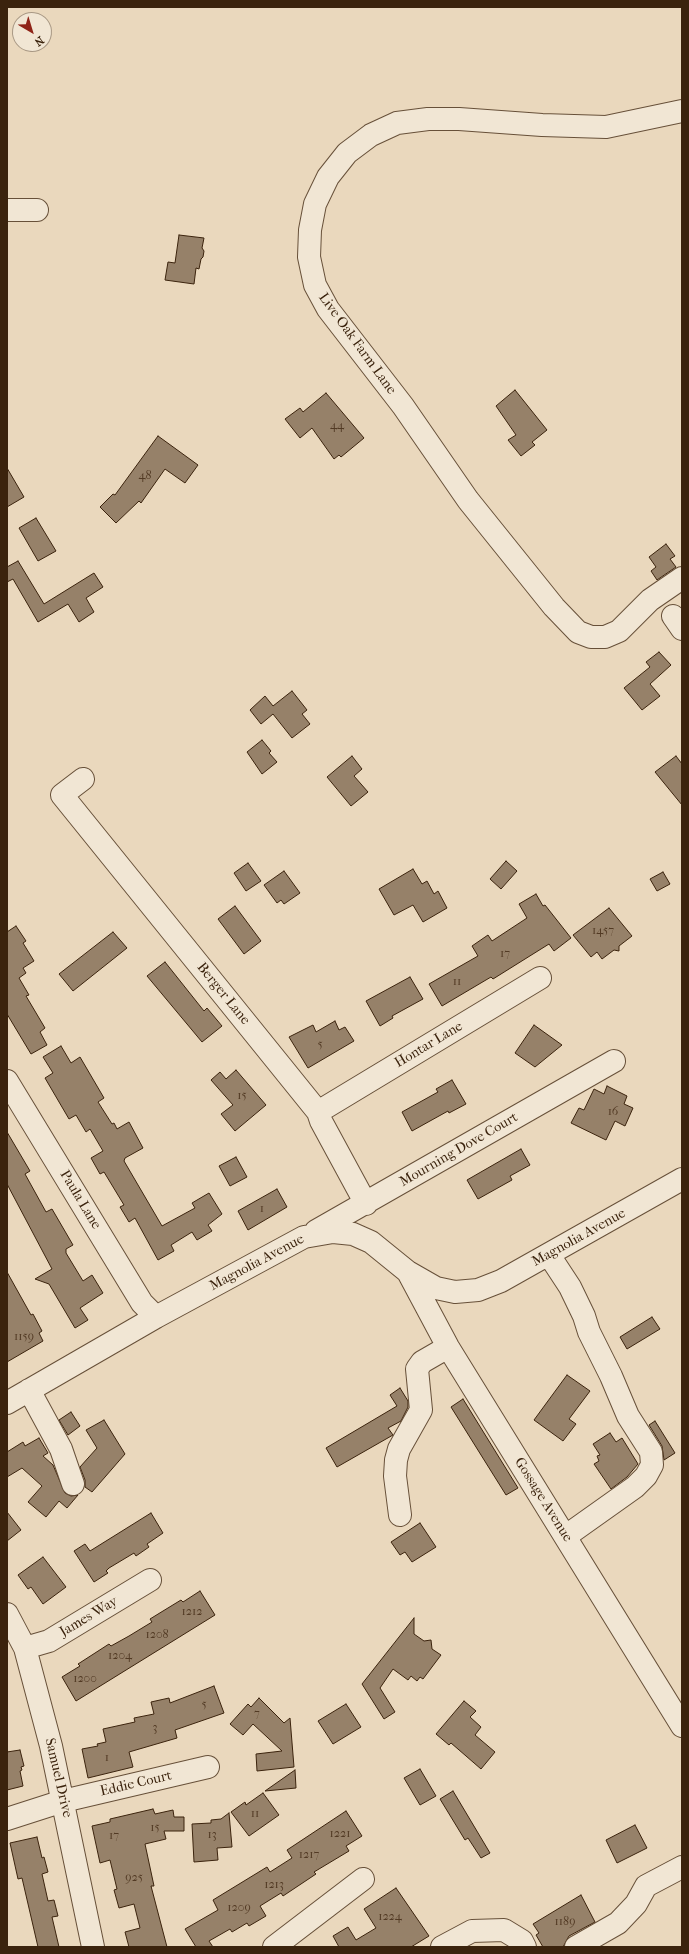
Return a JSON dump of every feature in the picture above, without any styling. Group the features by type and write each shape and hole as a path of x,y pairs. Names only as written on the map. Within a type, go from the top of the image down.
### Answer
{"street":[{"name":"Live Oak Farm Lane","path":"682,111 606,127 542,125 459,119 428,119 397,123 371,135 347,153 328,177 315,204 310,230 309,257 315,285 328,309 403,406 468,500 554,607 578,632 592,637 605,637 619,631 650,600 682,578"},
{"path":"7,210 37,210"},
{"name":"Berger Lane","path":"83,779 62,795 318,1112 321,1121 366,1204"},
{"name":"Hontar Lane","path":"318,1112 540,978"},
{"name":"Mourning Dove Court","path":"304,1237 366,1204 614,1061"},
{"name":"Paula Lane","path":"7,1081 142,1303 156,1317"},
{"name":"Magnolia Avenue","path":"7,1403 156,1317 304,1237 333,1232 353,1234 371,1242 408,1272 436,1288 455,1292 478,1290 501,1281 682,1180"},
{"path":"549,1255 570,1287 628,1416 651,1452 652,1465 646,1476 636,1487 566,1536"},
{"name":"Gossage Avenue","path":"408,1272 448,1346 682,1726"},
{"path":"400,1515 395,1476 396,1460 399,1449 421,1410 417,1369 422,1362 448,1346"},
{"path":"29,1390 61,1449 73,1484"},
{"name":"James Way","path":"25,1648 49,1641 150,1580"},
{"name":"Samuel Drive","path":"7,1614 25,1648 63,1801 93,1947"},
{"name":"Eddie Court","path":"7,1819 63,1801 208,1767"},
{"path":"576,1947 618,1923 636,1904 646,1886 682,1867"},
{"path":"274,1947 363,1879"},
{"path":"442,1947 472,1931 504,1930 522,1941 525,1947"}],"building":[{"path":"179,235 204,238 202,248 204,251 203,257 201,259 199,269 196,268 194,284 165,280 168,262 175,263"},
{"path":"515,390 547,430 532,442 535,445 521,456 508,440 516,435 496,406"},
{"path":"326,393 364,438 341,457 339,455 334,459 312,428 300,438 285,419 300,408 303,412"},
{"path":"158,436 198,465 185,483 165,469 141,503 139,501 116,523 100,507 113,494 115,495"},
{"path":"7,468 24,497 7,507"},
{"path":"36,518 56,551 38,561 19,528"},
{"path":"666,544 675,556 670,559 676,567 657,580 651,571 656,567 649,557"},
{"path":"18,561 44,604 94,573 103,587 86,598 94,612 79,622 68,604 38,622 13,579 7,582 7,567"},
{"path":"659,652 671,665 650,684 660,696 642,710 624,688 650,667 646,662"},
{"path":"292,691 307,710 302,714 310,724 292,738 273,714 261,724 250,710 265,696 273,706"},
{"path":"262,740 271,751 269,753 277,762 262,774 247,752"},
{"path":"352,756 362,769 354,776 368,792 351,806 327,777"},
{"path":"676,756 682,764 682,805 655,772"},
{"path":"506,861 517,871 501,889 490,879"},
{"path":"248,863 261,881 246,891 234,873"},
{"path":"413,869 422,884 427,881 434,894 438,891 447,908 423,922 413,905 394,915 379,889"},
{"path":"284,871 300,893 284,904 281,900 277,903 264,885"},
{"path":"663,872 670,884 657,891 650,879"},
{"path":"536,894 543,906 545,905 571,938 554,951 549,944 493,979 491,977 442,1006 429,984 478,956 472,946 488,935 492,941 527,918 519,904"},
{"path":"235,906 261,941 244,954 218,919"},
{"path":"609,908 632,936 619,946 619,951 614,950 602,959 597,952 591,957 573,935"},
{"path":"16,926 26,941 23,943 34,961 23,968 26,973 19,978 29,995 26,996 45,1028 40,1032 47,1045 31,1054 7,1014 7,932"},
{"path":"113,932 127,948 73,991 59,974"},
{"path":"165,962 204,1011 207,1008 222,1026 202,1042 147,976"},
{"path":"410,977 423,999 392,1016 393,1018 380,1026 366,1001"},
{"path":"335,1021 339,1030 345,1027 354,1041 308,1068 289,1037 313,1025 316,1032"},
{"path":"534,1025 562,1045 535,1067 515,1053"},
{"path":"61,1046 71,1063 80,1057 104,1098 98,1102 112,1124 114,1123 117,1129 129,1122 143,1148 125,1158 124,1161 162,1226 195,1208 192,1203 209,1193 222,1214 208,1225 212,1231 197,1240 192,1232 171,1245 174,1251 158,1260 135,1218 129,1222 120,1207 124,1205 104,1172 100,1174 91,1158 103,1151 90,1129 86,1132 76,1115 69,1119 45,1078 53,1073 43,1057"},
{"path":"236,1070 266,1105 235,1131 221,1114 233,1105 211,1080 220,1072 226,1079"},
{"path":"452,1080 466,1104 449,1113 448,1111 412,1131 402,1112 438,1092 436,1089"},
{"path":"607,1086 627,1096 624,1104 633,1108 625,1126 615,1121 606,1140 571,1123 579,1108 584,1110 594,1089 604,1094"},
{"path":"7,1132 30,1171 25,1174 46,1212 52,1209 73,1245 66,1249 66,1253 83,1281 92,1275 103,1293 80,1308 88,1320 75,1328 49,1284 35,1279 52,1269 7,1184"},
{"path":"521,1149 530,1165 510,1176 512,1180 478,1199 467,1180"},
{"path":"236,1157 247,1177 230,1186 219,1166"},
{"path":"277,1189 287,1207 248,1230 238,1211"},
{"path":"7,1272 31,1315 33,1314 42,1331 39,1333 43,1341 7,1362"},
{"path":"652,1317 660,1329 627,1349 620,1337"},
{"path":"567,1375 590,1391 569,1419 576,1424 563,1441 534,1420"},
{"path":"400,1388 408,1401 408,1407 401,1421 388,1428 393,1435 337,1467 326,1448 397,1406 390,1395"},
{"path":"463,1399 518,1488 506,1495 451,1407"},
{"path":"71,1412 80,1426 68,1435 59,1420"},
{"path":"104,1420 125,1454 92,1492 85,1487 85,1480 80,1467 97,1448 86,1430"},
{"path":"655,1421 675,1453 664,1460 662,1446 649,1425"},
{"path":"610,1433 616,1442 622,1438 638,1464 627,1477 611,1489 594,1464 599,1461 597,1456 600,1455 593,1444"},
{"path":"39,1438 48,1453 43,1456 53,1465 65,1493 71,1496 78,1495 67,1508 59,1501 46,1517 28,1502 42,1486 22,1468 7,1477 7,1452 23,1442 25,1446"},
{"path":"7,1512 21,1530 7,1541"},
{"path":"151,1513 163,1533 147,1544 149,1547 136,1556 134,1553 109,1568 106,1571 108,1573 94,1582 74,1551 85,1544 90,1551"},
{"path":"420,1523 436,1547 412,1562 405,1552 400,1555 391,1542"},
{"path":"43,1557 66,1587 43,1604 31,1587 28,1589 18,1575"},
{"path":"200,1591 215,1615 76,1701 62,1677 80,1666 78,1664 109,1644 111,1646 129,1636 152,1622 150,1619 181,1600 183,1602"},
{"path":"414,1618 414,1634 424,1641 431,1640 432,1649 441,1655 423,1679 420,1677 417,1681 411,1676 408,1680 393,1669 380,1688 395,1712 384,1719 362,1684"},
{"path":"214,1686 224,1713 175,1730 177,1738 129,1752 133,1767 88,1778 82,1749 98,1746 97,1744 106,1742 103,1729 135,1722 134,1718 154,1714 151,1702 169,1698 170,1703"},
{"path":"259,1698 284,1723 290,1718 294,1767 257,1771 256,1754 282,1751 253,1724 243,1735 230,1724 248,1704 251,1707"},
{"path":"464,1701 476,1711 470,1717 481,1727 475,1735 495,1752 481,1769 451,1743 449,1745 436,1734"},
{"path":"346,1704 361,1727 333,1744 318,1721"},
{"path":"20,1750 24,1766 21,1767 22,1770 20,1771 23,1786 7,1790 7,1752"},
{"path":"420,1769 436,1796 420,1805 404,1778"},
{"path":"295,1770 296,1788 265,1791"},
{"path":"453,1791 490,1853 481,1858 468,1838 465,1840 440,1799"},
{"path":"263,1793 279,1815 249,1836 231,1812 245,1802 246,1805"},
{"path":"153,1809 155,1814 173,1810 174,1817 184,1817 184,1831 164,1831 166,1839 145,1844 154,1886 151,1886 167,1947 129,1947 125,1932 140,1928 134,1904 119,1908 114,1890 117,1889 110,1860 100,1863 92,1826 110,1822 110,1819"},
{"path":"346,1811 362,1836 346,1846 349,1851 314,1872 316,1874 283,1896 281,1893 260,1906 266,1916 249,1926 247,1923 232,1932 230,1929 209,1941 213,1947 196,1947 185,1929 218,1910 213,1900 267,1867 270,1872 292,1858 287,1850"},
{"path":"229,1813 232,1847 217,1848 218,1860 194,1862 192,1824 211,1823 211,1820 221,1819"},
{"path":"635,1825 647,1848 617,1863 606,1840"},
{"path":"37,1837 42,1858 44,1857 48,1872 42,1874 48,1901 54,1900 58,1916 52,1917 59,1947 38,1947 22,1878 18,1879 10,1843"},
{"path":"396,1888 429,1936 411,1947 339,1947 333,1936 348,1927 356,1940 376,1928 364,1909"},
{"path":"581,1895 595,1922 569,1936 563,1947 543,1947 536,1935 539,1933 533,1924"}]}
